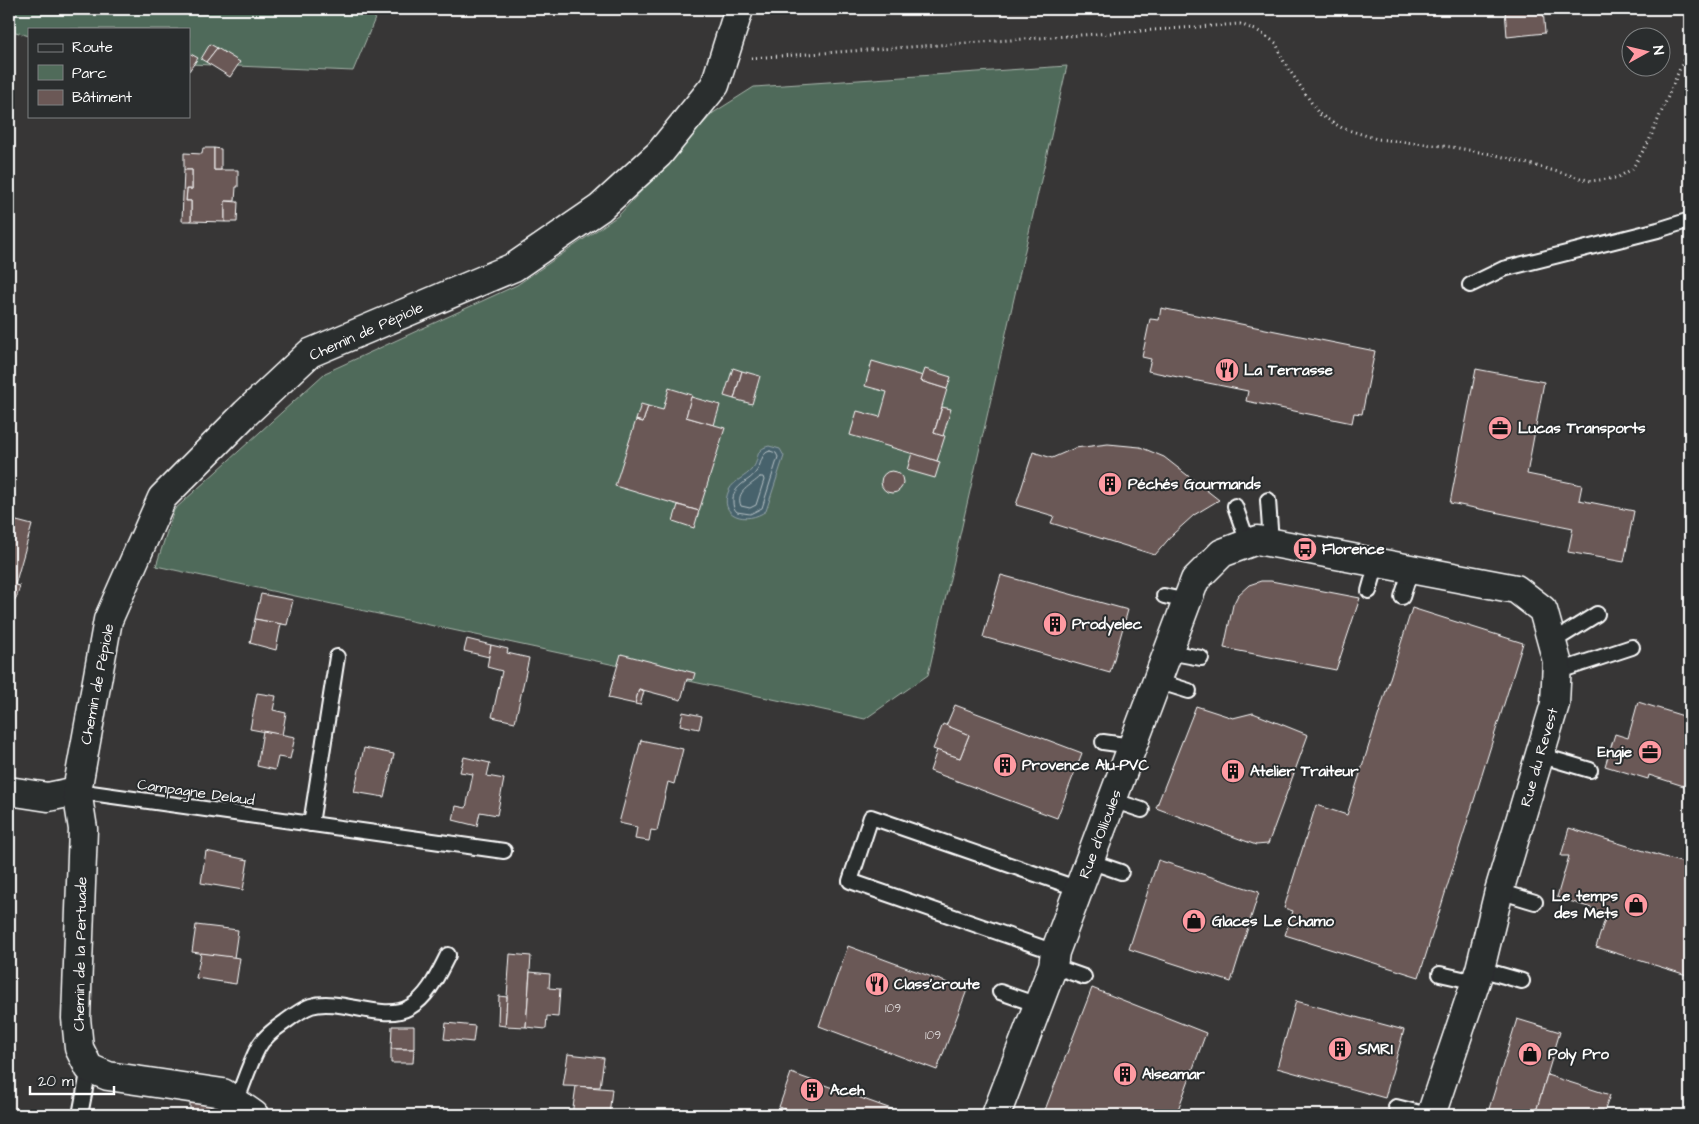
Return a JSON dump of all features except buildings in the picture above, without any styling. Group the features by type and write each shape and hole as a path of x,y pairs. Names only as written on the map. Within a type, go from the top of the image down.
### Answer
{"street":[{"name":"Chemin de Pépiole","path":"77,792 108,620 162,498 246,412 310,353 514,267 600,208 660,154 716,85 739,9"},
{"name":"Rue du Revest","path":"1259,543 1516,589 1543,610 1557,660 1555,704 1498,892 1478,975 1430,1115"},
{"name":"Rue d'Ollioules","path":"996,1115 1168,652 1176,599 1222,553 1259,543"},
{"path":"9,791 48,796 77,792"},
{"name":"Chemin de la Pertuade","path":"77,792 83,829 76,1018 79,1048 89,1068"},
{"path":"89,1068 108,1076 223,1093 245,1109"}],"lane":[{"path":"1470,285 1504,269 1658,230 1690,220"},
{"path":"1259,543 1268,500"},
{"path":"1235,506 1259,543"},
{"path":"1369,591 1377,563"},
{"path":"1402,597 1412,569"},
{"path":"1552,642 1597,614"},
{"path":"1556,672 1632,646"},
{"path":"1168,652 1202,658"},
{"path":"311,824 337,657"},
{"path":"1157,681 1189,691"},
{"path":"1102,742 1132,746"},
{"path":"1540,755 1590,770"},
{"name":"Campagne Delaud","path":"77,792 504,851"},
{"path":"1112,800 1142,810"},
{"path":"1079,888 871,817 850,881 1054,959 1084,977"},
{"path":"1089,861 1121,872"},
{"path":"1498,892 1535,902"},
{"path":"245,1109 258,1047 276,1028 299,1012 312,1006 330,1004 397,1012 410,1007 423,996 436,979 448,955"},
{"path":"1440,974 1478,975 1522,981"},
{"path":"1000,992 1038,1005"},
{"path":"80,1115 89,1068"},
{"path":"1396,1107 1430,1115"}],"path":[{"path":"723,60 1240,24 1258,31 1276,43 1284,62 1319,114 1342,128 1377,139 1452,146 1496,155 1591,181 1617,178 1632,169 1649,141 1690,45"}],"green space":[{"path":"9,9 379,9 353,71 190,64 190,28 28,28 28,36 9,30"},
{"path":"1067,66 928,675 865,719 156,566 174,510 325,373 517,285 619,215 713,113 754,87"}],"water":[{"path":"769,446 780,449 784,456 766,511 751,517 743,518 736,516 727,507 726,499 729,490 752,469 759,452"}],"place":[{"name":"La Terrasse","path":"1227,370"},
{"name":"Lucas Transports","path":"1500,428"},
{"name":"Péchés Gourmands","path":"1110,484"},
{"name":"Florence","path":"1305,549"},
{"name":"Prodyelec","path":"1055,624"},
{"name":"Engie","path":"1650,752"},
{"name":"Provence Alu-PVC","path":"1005,765"},
{"name":"Atelier Traiteur","path":"1233,771"},
{"name":"Le temps des Mets","path":"1636,905"},
{"name":"Glaces Le Chamo","path":"1194,921"},
{"name":"Class'croute","path":"877,984"},
{"name":"SMRI","path":"1340,1049"},
{"name":"Poly Pro","path":"1530,1054"},
{"name":"Alseamar","path":"1125,1074"},
{"name":"Aceh","path":"812,1090"}]}
